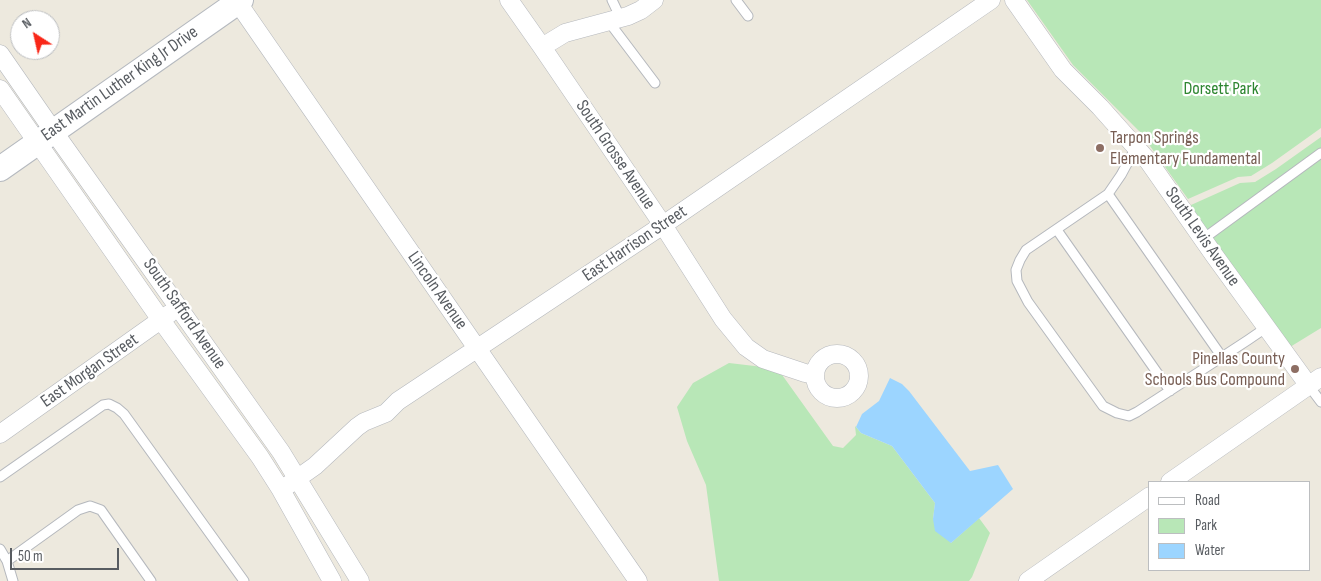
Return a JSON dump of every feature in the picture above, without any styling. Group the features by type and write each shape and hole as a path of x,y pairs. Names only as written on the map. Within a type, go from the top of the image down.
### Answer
{"street":[{"name":"South Grosse Avenue","path":"509,0 663,225 723,319 746,347 763,359 816,375"},
{"path":"542,47 565,33 615,20 641,10 654,0"},
{"name":"East Harrison Street","path":"281,490 315,466 364,422 386,414 398,401 663,225 991,0"},
{"name":"South Levis Avenue","path":"1014,0 1063,70 1100,107 1149,162 1266,326 1315,381"},
{"name":"East Martin Luther King Jr Drive","path":"0,168 238,1"},
{"name":"Lincoln Avenue","path":"238,1 638,581"},
{"name":"South Safford Avenue","path":"0,54 45,137 161,320 260,457 281,490 332,581"},
{"name":"South Safford Avenue","path":"0,90 45,137 179,307 282,452 360,581"},
{"name":"East Morgan Street","path":"0,434 179,307"},
{"path":"1171,481 1315,381"},
{"path":"1028,581 1148,497"}],"lane":[{"path":"612,0 615,20 654,83"},
{"path":"736,0 748,16"},
{"path":"1136,147 1108,194 1026,250 1016,270 1017,281 1028,302 1103,406 1117,413 1129,416 1248,340 1266,326"},
{"path":"1203,239 1321,153"},
{"path":"1108,194 1222,357"},
{"path":"1056,230 1170,391"},
{"path":"1315,381 1321,402"},
{"path":"0,477 103,405 109,404 124,414 244,581"},
{"path":"7,561 78,510 90,506 101,510 151,581"},
{"path":"0,549 7,561 13,581"}],"green space":[{"name":"Dorsett Park","path":"1027,0 1321,0 1321,128 1251,176 1238,177 1188,199 1140,132 1073,65"},
{"path":"1321,137 1321,328 1290,347 1188,204 1191,205 1240,183 1255,182"},
{"path":"729,363 763,367 780,372 833,446 843,448 856,435 855,426 861,433 892,446 935,503 933,519 951,543 979,518 990,533 969,581 719,581 706,485 687,441 677,407 693,383"}],"water":[{"path":"890,378 902,384 909,391 970,471 998,465 1013,489 951,543 935,531 933,519 935,503 892,446 861,433 856,427 862,414 879,401"}],"place":[{"name":"Tarpon Springs Elementary Fundamental","path":"1100,148"},
{"name":"Pinellas County Schools Bus Compound","path":"1295,369"}]}
